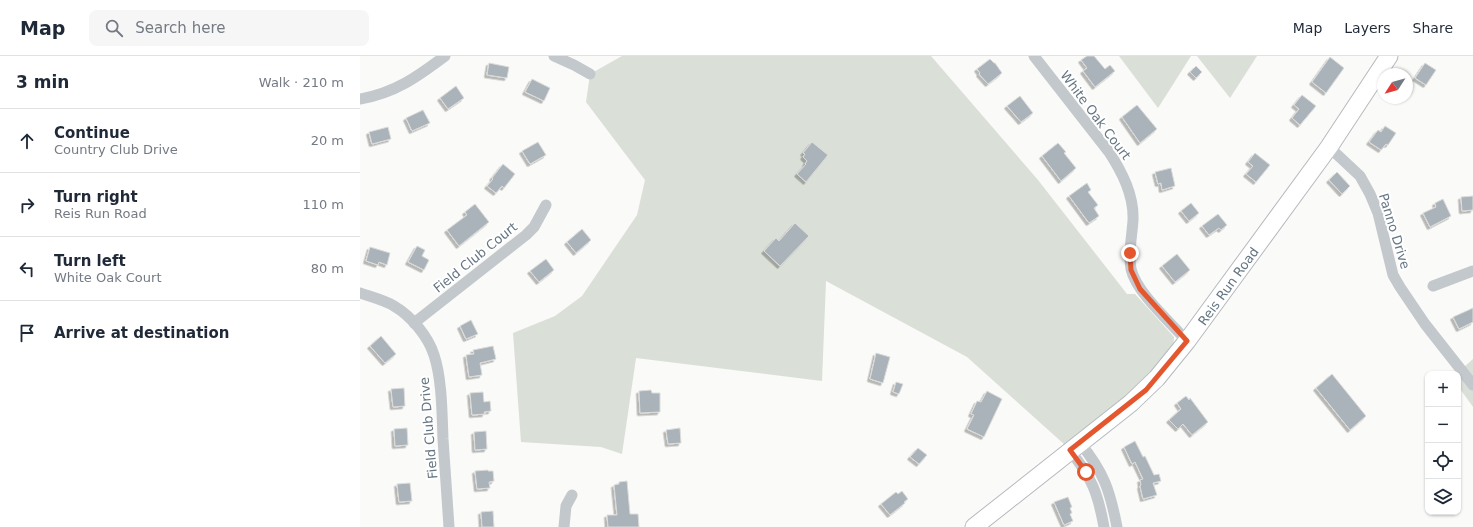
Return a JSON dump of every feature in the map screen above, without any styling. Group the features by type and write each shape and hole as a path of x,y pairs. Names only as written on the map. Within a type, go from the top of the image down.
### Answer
{"main road":[{"name":"Reis Run Road","path":"974,527 1146,390 1187,341 1329,147 1389,56"}],"street":[{"path":"360,99 378,95 401,86 445,56"},
{"path":"554,56 590,74"},
{"name":"White Oak Court","path":"1034,56 1118,165 1129,190 1132,204 1133,219 1130,253 1131,270 1140,289 1187,341"},
{"name":"Panno Drive","path":"1329,147 1360,176 1370,194 1378,213 1393,275 1400,287 1425,324 1473,385"},
{"name":"Field Club Court","path":"414,323 534,227 546,206"},
{"path":"1432,286 1473,271"},
{"name":"Field Club Drive","path":"360,294 376,298 394,306 414,323 430,345 434,355 442,396 449,527"},
{"path":"1075,447 1092,482 1100,504 1104,527"},
{"path":"1075,447 1097,466 1104,478 1112,502 1117,527"},
{"path":"564,527 566,506 572,495"}],"shaded area":[{"path":"622,56 931,56 1038,180 1127,294 1135,294 1174,337 1173,350 1137,387 1065,445 967,357 826,281 822,381 636,358 622,454 601,447 521,442 513,333 555,316 582,296 637,215 645,180 586,102 590,74"},
{"path":"1119,56 1191,56 1158,108"},
{"path":"1197,56 1257,56 1230,98"},
{"path":"1473,359 1473,407 1461,390 1461,371 1459,371"}],"building":[{"path":"1087,56 1094,56 1105,69 1110,65 1115,71 1095,87 1083,71 1087,68 1081,60"},
{"path":"1330,57 1344,68 1326,93 1312,82"},
{"path":"990,59 1002,73 988,84 979,74 980,73 977,69"},
{"path":"489,63 509,67 507,78 487,75"},
{"path":"1425,63 1436,70 1426,85 1415,78"},
{"path":"1196,66 1202,72 1196,78 1190,72"},
{"path":"532,79 550,88 544,101 525,92"},
{"path":"456,86 464,98 448,109 440,98"},
{"path":"1302,95 1316,106 1300,125 1292,118 1299,109 1294,105"},
{"path":"1020,96 1033,113 1021,122 1007,106"},
{"path":"1137,105 1157,129 1140,143 1122,117"},
{"path":"423,110 430,123 412,131 406,118"},
{"path":"1385,126 1396,133 1388,145 1386,144 1381,150 1369,142 1378,130 1381,132"},
{"path":"388,127 391,139 372,144 369,132"},
{"path":"538,142 546,155 530,164 522,151"},
{"path":"812,142 828,155 806,182 797,174 806,164 807,161 803,157 805,154 803,153"},
{"path":"1058,143 1066,152 1064,153 1076,168 1061,181 1042,156"},
{"path":"1255,153 1270,165 1256,182 1246,174 1253,166 1248,162"},
{"path":"503,164 515,174 504,188 502,186 496,193 487,186"},
{"path":"1171,168 1175,186 1162,190 1161,183 1158,184 1155,172"},
{"path":"1337,172 1350,186 1342,194 1329,180"},
{"path":"1087,183 1091,190 1088,192 1098,205 1094,208 1099,216 1089,223 1069,196"},
{"path":"1473,196 1473,210 1462,211 1461,197"},
{"path":"1443,199 1451,216 1430,227 1423,213 1436,207 1435,203"},
{"path":"1191,203 1199,213 1189,221 1181,211"},
{"path":"475,204 489,222 459,246 447,230 467,215 465,212"},
{"path":"1218,214 1227,225 1221,230 1219,228 1209,235 1202,226"},
{"path":"795,223 809,236 780,266 764,251 776,238 779,241"},
{"path":"582,229 591,240 576,253 567,242"},
{"path":"417,246 425,250 422,256 429,260 424,270 408,262"},
{"path":"370,247 390,253 387,265 379,262 378,265 366,261"},
{"path":"1177,254 1190,270 1175,282 1162,266"},
{"path":"546,259 554,270 539,282 530,271"},
{"path":"1473,308 1473,322 1459,329 1453,317"},
{"path":"471,320 478,334 466,339 460,326"},
{"path":"381,336 396,354 385,363 370,346"},
{"path":"493,346 496,359 480,363 482,375 469,377 466,355 474,354 473,350"},
{"path":"876,353 890,357 883,383 870,379"},
{"path":"1332,374 1366,416 1350,430 1316,388"},
{"path":"896,382 903,384 899,394 893,392"},
{"path":"404,388 405,406 393,407 391,389"},
{"path":"651,390 652,393 660,393 660,412 640,413 639,391"},
{"path":"987,391 1002,399 984,437 967,429 974,415 971,414 977,401 981,402"},
{"path":"483,392 484,402 490,401 491,411 484,412 485,414 472,415 470,393"},
{"path":"1186,396 1189,400 1190,398 1208,422 1192,435 1183,424 1178,429 1169,420 1181,409 1177,403"},
{"path":"407,428 408,445 395,446 394,429"},
{"path":"680,428 681,443 668,444 666,430"},
{"path":"486,431 487,449 475,450 474,432"},
{"path":"1135,441 1143,457 1145,456 1154,475 1159,474 1161,481 1153,483 1157,495 1143,499 1140,480 1143,479 1135,462 1132,464 1124,447"},
{"path":"918,448 927,455 919,464 910,457"},
{"path":"475,471 493,471 494,481 489,482 490,488 477,489"},
{"path":"627,481 630,514 638,514 639,527 608,527 607,515 617,515 614,485 619,484 619,482"},
{"path":"410,483 412,501 399,502 397,484"},
{"path":"902,491 908,499 890,515 881,504 896,492 898,494"},
{"path":"1068,497 1072,507 1070,508 1072,513 1070,514 1073,521 1064,525 1054,502"},
{"path":"493,511 494,527 482,527 481,512"}],"route":[{"path":"1086,472 1070,450 1080,444 1146,390 1187,341 1140,289 1131,270 1130,253"}]}
